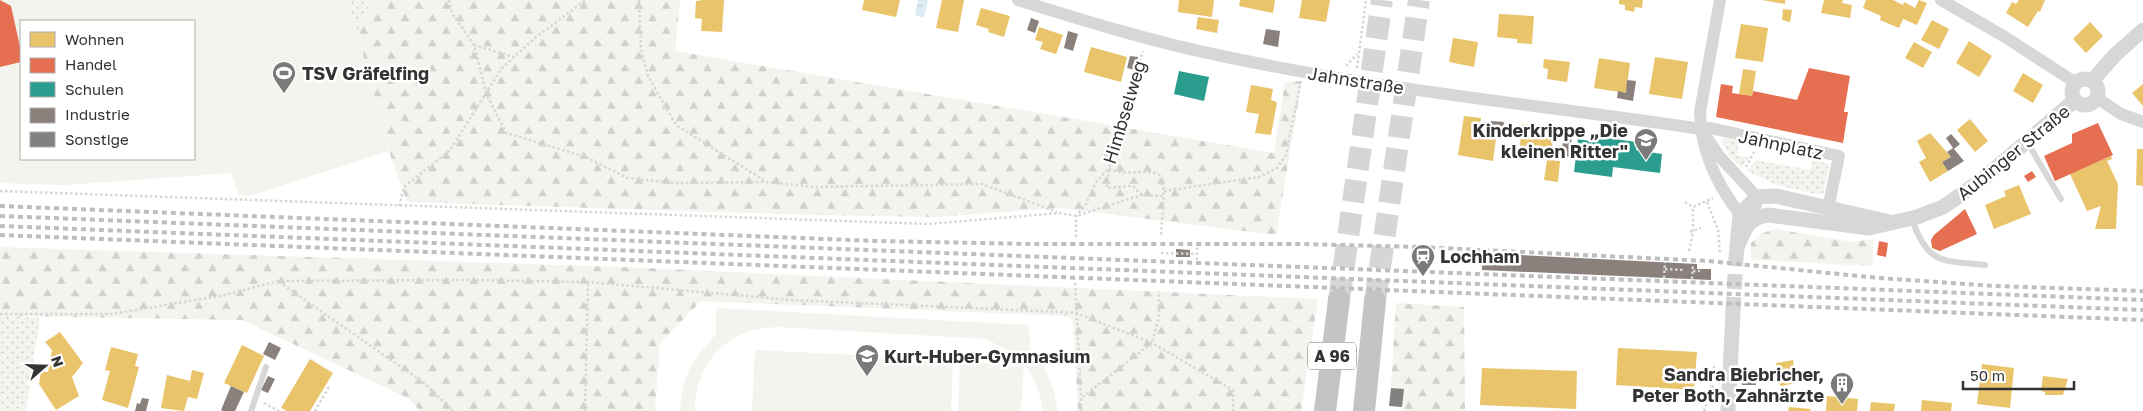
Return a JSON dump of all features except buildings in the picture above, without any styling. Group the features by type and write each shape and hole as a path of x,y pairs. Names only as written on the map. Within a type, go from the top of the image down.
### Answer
{"highway":[{"name":"A 96","path":"1325,411 1339,300"},
{"name":"A 96","path":"1364,411 1375,301"}],"street":[{"name":"Jahnstraße","path":"1018,0 1147,38 1222,56 1303,72 1354,81 1701,129"},
{"path":"1720,0 1700,112 1701,129 1706,155 1722,192 1747,216"},
{"path":"1941,0 2006,37 2076,83"},
{"path":"2092,81 2115,55 2143,30"},
{"path":"2081,80 2092,81 2096,86 2097,98 2087,105 2075,100 2073,88 2081,80"},
{"path":"2097,98 2121,114 2143,122"},
{"name":"Aubinger Straße","path":"1747,216 1780,215 1869,228 1912,219 1943,207 1982,180 2075,100"},
{"name":"Jahnplatz","path":"1701,129 1710,128 1840,156 1828,208"},
{"path":"1701,129 1720,158 1757,197 1747,216 1747,225 1737,251"},
{"name":"Aubinger Straße","path":"1757,197 1776,196 1894,223"},
{"path":"1728,411 1733,312"}],"lane":[{"path":"2027,142 2061,199"},
{"path":"1912,219 1917,233 1928,252 1945,261 1985,265"},
{"path":"251,411 266,368"}],"path":[{"path":"449,0 452,13 474,45 486,95 506,133 586,157 627,178 676,183 766,182 814,187 982,184 1059,213 1076,216 1142,195 1164,196"},
{"path":"399,206 404,187 450,150 502,68 586,0"},
{"path":"639,0 641,48 648,76 676,125 766,182"},
{"path":"1354,81 1366,0"},
{"name":"Himbselweg","path":"1076,216 1085,206 1097,181 1109,168 1111,152 1147,38"},
{"path":"474,45 514,57"},
{"path":"1164,191 1259,177 1278,168 1286,155 1303,72"},
{"path":"1142,195 1134,186 1107,188 1109,168 1116,172 1151,170 1160,175 1164,191 1161,235"},
{"path":"0,190 928,224 1059,213"},
{"path":"1693,207 1707,202 1722,192"},
{"path":"1685,202 1693,207"},
{"path":"1707,202 1718,230 1720,255"},
{"path":"1689,251 1693,207"},
{"path":"1076,216 1076,236"},
{"path":"1692,232 1700,228"},
{"path":"1196,260 1197,247"},
{"path":"1161,253 1197,254"},
{"path":"1664,278 1665,262"},
{"path":"1692,279 1693,264"},
{"path":"1665,269 1684,270"},
{"path":"1693,271 1700,272"},
{"path":"278,281 424,383 453,411"},
{"path":"0,314 112,314 225,295 278,281 588,282 791,300 1076,314 1152,343 1233,390 1232,411"},
{"path":"585,411 588,282"},
{"path":"1075,283 1081,411"},
{"path":"1081,398 1152,343 1159,317 1159,291"},
{"path":"315,411 330,384"},
{"path":"1675,394 1710,393 1704,411"},
{"path":"256,398 279,411"}],"green space":[{"name":"TSV Gräfelfing","path":"0,0 348,0 389,151 249,196 239,195 231,173 66,185 0,183"},
{"path":"348,0 369,0 358,36"},
{"path":"369,0 680,0 675,51 1274,153 1285,82 1302,81 1276,235 1060,208 936,217 808,215 407,202 389,151 358,36"},
{"path":"1723,138 1736,140 1738,144 1737,155 1749,158 1741,167 1726,151"},
{"path":"1756,160 1810,170 1813,160 1829,164 1824,192 1821,195 1777,185 1747,171"},
{"path":"1775,229 1852,242 1874,239 1872,266 1751,260 1751,243 1761,234"},
{"path":"0,247 623,267 1318,299 1301,411 1078,411 1073,321 1068,316 701,301 660,343 655,411 420,411 408,398 242,320 0,316"},
{"path":"1396,303 1464,307 1465,411 1402,411 1404,389 1391,387"},
{"path":"716,308 1029,325 1030,349 1045,369 1053,388 1058,411 1043,411 1037,386 1032,375 1024,365 1021,411 958,411 960,362 1023,365 1011,352 986,339 778,327 751,331 725,345 708,363 702,374 698,385 695,411 680,411 686,377 694,361 716,334"},
{"path":"0,316 40,318 26,411 0,411"},
{"path":"755,350 953,360 951,411 752,411"}],"water":[{"path":"918,0 928,0 924,18 915,15"}],"tunnel":[{"path":"1339,300 1382,0"},
{"path":"1375,301 1419,0"},
{"path":"1733,312 1736,258"}],"railway":[{"path":"0,206 876,241 1034,244 1301,244 1421,247 1708,261 1879,278 1995,286 2143,291"},
{"path":"0,216 2143,300"},
{"path":"0,226 2143,310"},
{"path":"0,235 2143,320"}],"place":[{"name":"TSV Gräfelfing","path":"284,94"},
{"name":"Kinderkrippe „Die kleinen Ritter\"","path":"1646,161"},
{"name":"Lochham","path":"1423,277"},
{"name":"Kurt-Huber-Gymnasium","path":"867,377"},
{"name":"Sandra Biebricher, Peter Both, Zahnärzte","path":"1842,405"}]}
